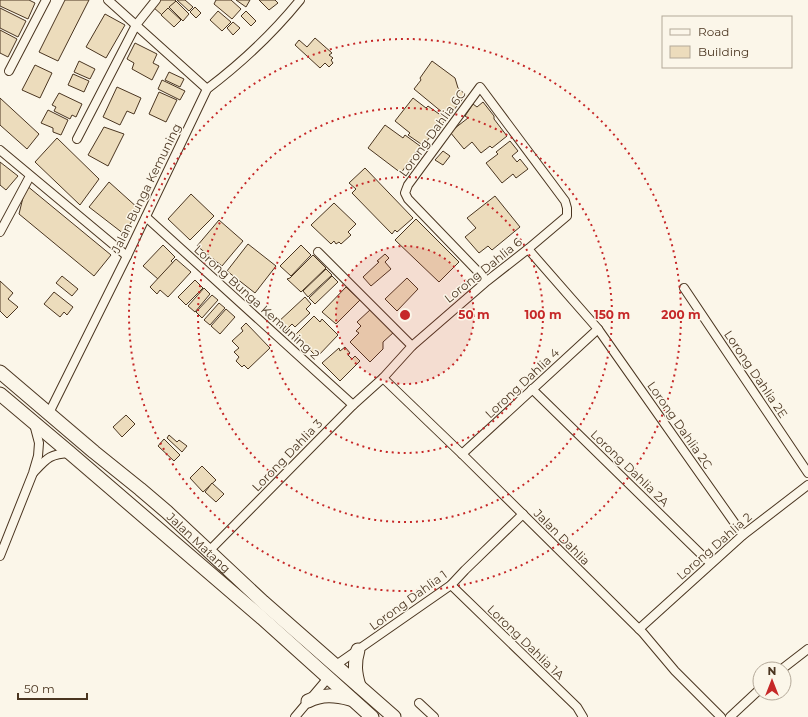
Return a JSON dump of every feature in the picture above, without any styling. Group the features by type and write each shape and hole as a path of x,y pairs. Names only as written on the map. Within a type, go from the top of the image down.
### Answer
{"main road":[{"name":"Jalan Matang","path":"0,372 94,452 140,488 394,717"},
{"name":"Jalan Matang","path":"0,394 262,618 372,717"},
{"path":"317,649 332,667 331,674 328,678"},
{"path":"358,650 355,673 359,686"},
{"path":"308,701 317,697 337,695 352,699"}],"street":[{"path":"9,70 46,0"},
{"path":"108,0 207,89"},
{"path":"77,138 136,25 156,0"},
{"name":"Jalan Bunga Kemuning","path":"48,413 127,256 207,89 231,70 291,11 300,0"},
{"name":"Lorong Dahlia 6","path":"383,378 412,346 487,281 528,249 566,216 568,208 565,201 480,87"},
{"name":"Lorong Dahlia 6C","path":"480,87 408,186 405,193 408,199 487,281"},
{"path":"0,150 127,256"},
{"path":"0,232 30,176"},
{"name":"Lorong Bunga Kemuning 2","path":"146,217 353,405"},
{"name":"Lorong Dahlia 2C","path":"528,249 598,329 743,535"},
{"path":"318,252 412,346"},
{"name":"Lorong Dahlia 2E","path":"684,288 808,473"},
{"name":"Lorong Dahlia 4","path":"462,454 598,329"},
{"name":"Lorong Dahlia 3","path":"209,551 353,405 383,378"},
{"name":"Jalan Dahlia","path":"383,378 639,629 675,671 721,717"},
{"name":"Lorong Dahlia 2A","path":"532,389 710,563"},
{"path":"0,556 38,456 39,443 34,422"},
{"path":"33,472 42,463 55,454 70,453"},
{"name":"Lorong Dahlia 2","path":"639,629 710,563 743,535 808,485"},
{"name":"Lorong Dahlia 1","path":"336,665 451,585 523,514"},
{"name":"Lorong Dahlia 1A","path":"451,585 577,707 583,717"},
{"path":"792,661 808,649"},
{"path":"294,717 328,678"},
{"path":"730,717 752,696"},
{"path":"419,703 434,717"}],"building":[{"path":"0,0 29,0 35,3 28,19 0,6"},
{"path":"65,0 89,0 58,61 39,52"},
{"path":"160,0 176,1 162,15 153,7"},
{"path":"177,0 185,0 193,7 189,11"},
{"path":"216,0 231,0 241,9 232,19 214,4"},
{"path":"236,0 250,0 246,7"},
{"path":"259,0 275,0 278,3 269,10"},
{"path":"176,1 189,14 183,21 169,7"},
{"path":"195,7 201,13 196,18 190,12"},
{"path":"0,8 26,21 18,37 0,28"},
{"path":"168,8 181,20 174,27 161,15"},
{"path":"218,11 231,22 222,31 210,20"},
{"path":"246,11 256,21 251,26 241,16"},
{"path":"105,14 125,25 106,58 86,47"},
{"path":"233,22 240,28 233,35 227,28"},
{"path":"0,30 17,39 8,57 0,53"},
{"path":"315,38 332,53 329,55 333,58 331,60 333,63 329,67 325,63 320,68 295,45 299,40 307,47"},
{"path":"135,43 157,54 153,63 159,66 152,80 132,69 134,63 127,59"},
{"path":"79,61 95,69 90,79 74,72"},
{"path":"432,61 455,78 458,88 466,95 448,117 414,89"},
{"path":"35,65 52,73 40,98 22,90"},
{"path":"169,72 184,79 180,87 165,80"},
{"path":"73,74 89,81 84,92 68,85"},
{"path":"162,80 185,91 180,100 158,89"},
{"path":"117,87 141,98 134,114 127,111 120,125 103,117"},
{"path":"159,92 177,100 166,122 149,114"},
{"path":"59,93 82,104 76,117 72,115 70,119 54,111 56,107 52,105"},
{"path":"0,98 39,134 27,149 0,125"},
{"path":"413,98 426,108 428,106 446,119 438,129 435,126 427,135 430,137 426,142 424,141 421,144 408,135 410,133 395,121"},
{"path":"483,102 507,136 492,148 490,146 481,153 472,142 464,149 450,132 468,118 465,116 473,104 477,107"},
{"path":"48,110 68,120 61,135 53,132 53,128 41,123"},
{"path":"385,125 403,138 405,135 420,146 401,173 368,148"},
{"path":"104,127 124,134 108,166 88,155"},
{"path":"57,138 99,179 80,205 35,162"},
{"path":"510,141 518,151 512,156 517,162 520,159 528,169 516,178 513,174 502,183 486,163 498,154 496,152"},
{"path":"443,151 450,156 443,165 435,160"},
{"path":"0,162 18,176 6,190 0,185"},
{"path":"365,168 413,218 397,232 395,230 392,234 352,193 356,189 349,183"},
{"path":"109,182 139,209 124,234 89,207"},
{"path":"26,185 111,255 94,276 19,214"},
{"path":"191,194 214,216 190,240 168,219"},
{"path":"495,196 520,227 492,250 488,246 479,253 465,237 476,228 467,218"},
{"path":"334,203 356,224 348,232 351,235 341,244 339,242 336,244 334,241 331,244 311,225"},
{"path":"416,219 459,262 439,282 395,240"},
{"path":"219,220 243,241 222,266 197,246"},
{"path":"248,244 276,266 255,293 227,271"},
{"path":"163,245 175,257 171,261 173,263 158,279 143,266"},
{"path":"301,245 311,255 291,276 280,266"},
{"path":"385,254 389,258 385,262 391,269 371,286 363,277"},
{"path":"313,255 326,268 301,292 287,279 290,278"},
{"path":"176,259 191,272 168,297 160,290 157,294 150,287"},
{"path":"326,269 332,275 308,297 303,291"},
{"path":"62,276 78,289 72,296 56,283"},
{"path":"332,276 338,282 315,304 309,298"},
{"path":"407,278 418,289 397,311 385,299"},
{"path":"195,280 203,288 186,305 178,297"},
{"path":"0,281 13,293 8,299 18,307 7,318 0,311"},
{"path":"346,287 360,300 336,324 322,312"},
{"path":"204,288 210,294 195,312 188,306"},
{"path":"54,292 73,307 67,315 64,312 60,317 44,304"},
{"path":"212,295 218,300 202,318 196,312"},
{"path":"305,297 311,304 306,309 310,313 295,327 292,324 285,331 277,323"},
{"path":"219,303 225,308 210,325 204,320"},
{"path":"226,309 235,317 220,334 211,326"},
{"path":"371,309 394,332 383,342 383,349 370,362 350,342 359,333 356,331 361,326 357,322"},
{"path":"314,316 320,322 322,319 338,335 317,357 295,335"},
{"path":"246,323 270,348 248,369 244,365 242,367 236,361 239,357 234,352 239,348 232,341 243,331 241,328"},
{"path":"345,347 350,353 348,355 352,359 355,356 360,361 340,381 322,363 339,348 340,351"},
{"path":"126,415 135,424 122,437 113,427"},
{"path":"169,435 177,442 179,440 187,446 182,452 167,438"},
{"path":"164,439 180,455 174,461 158,446"},
{"path":"202,466 216,480 203,492 190,478"},
{"path":"212,483 224,494 216,502 205,492"}]}
